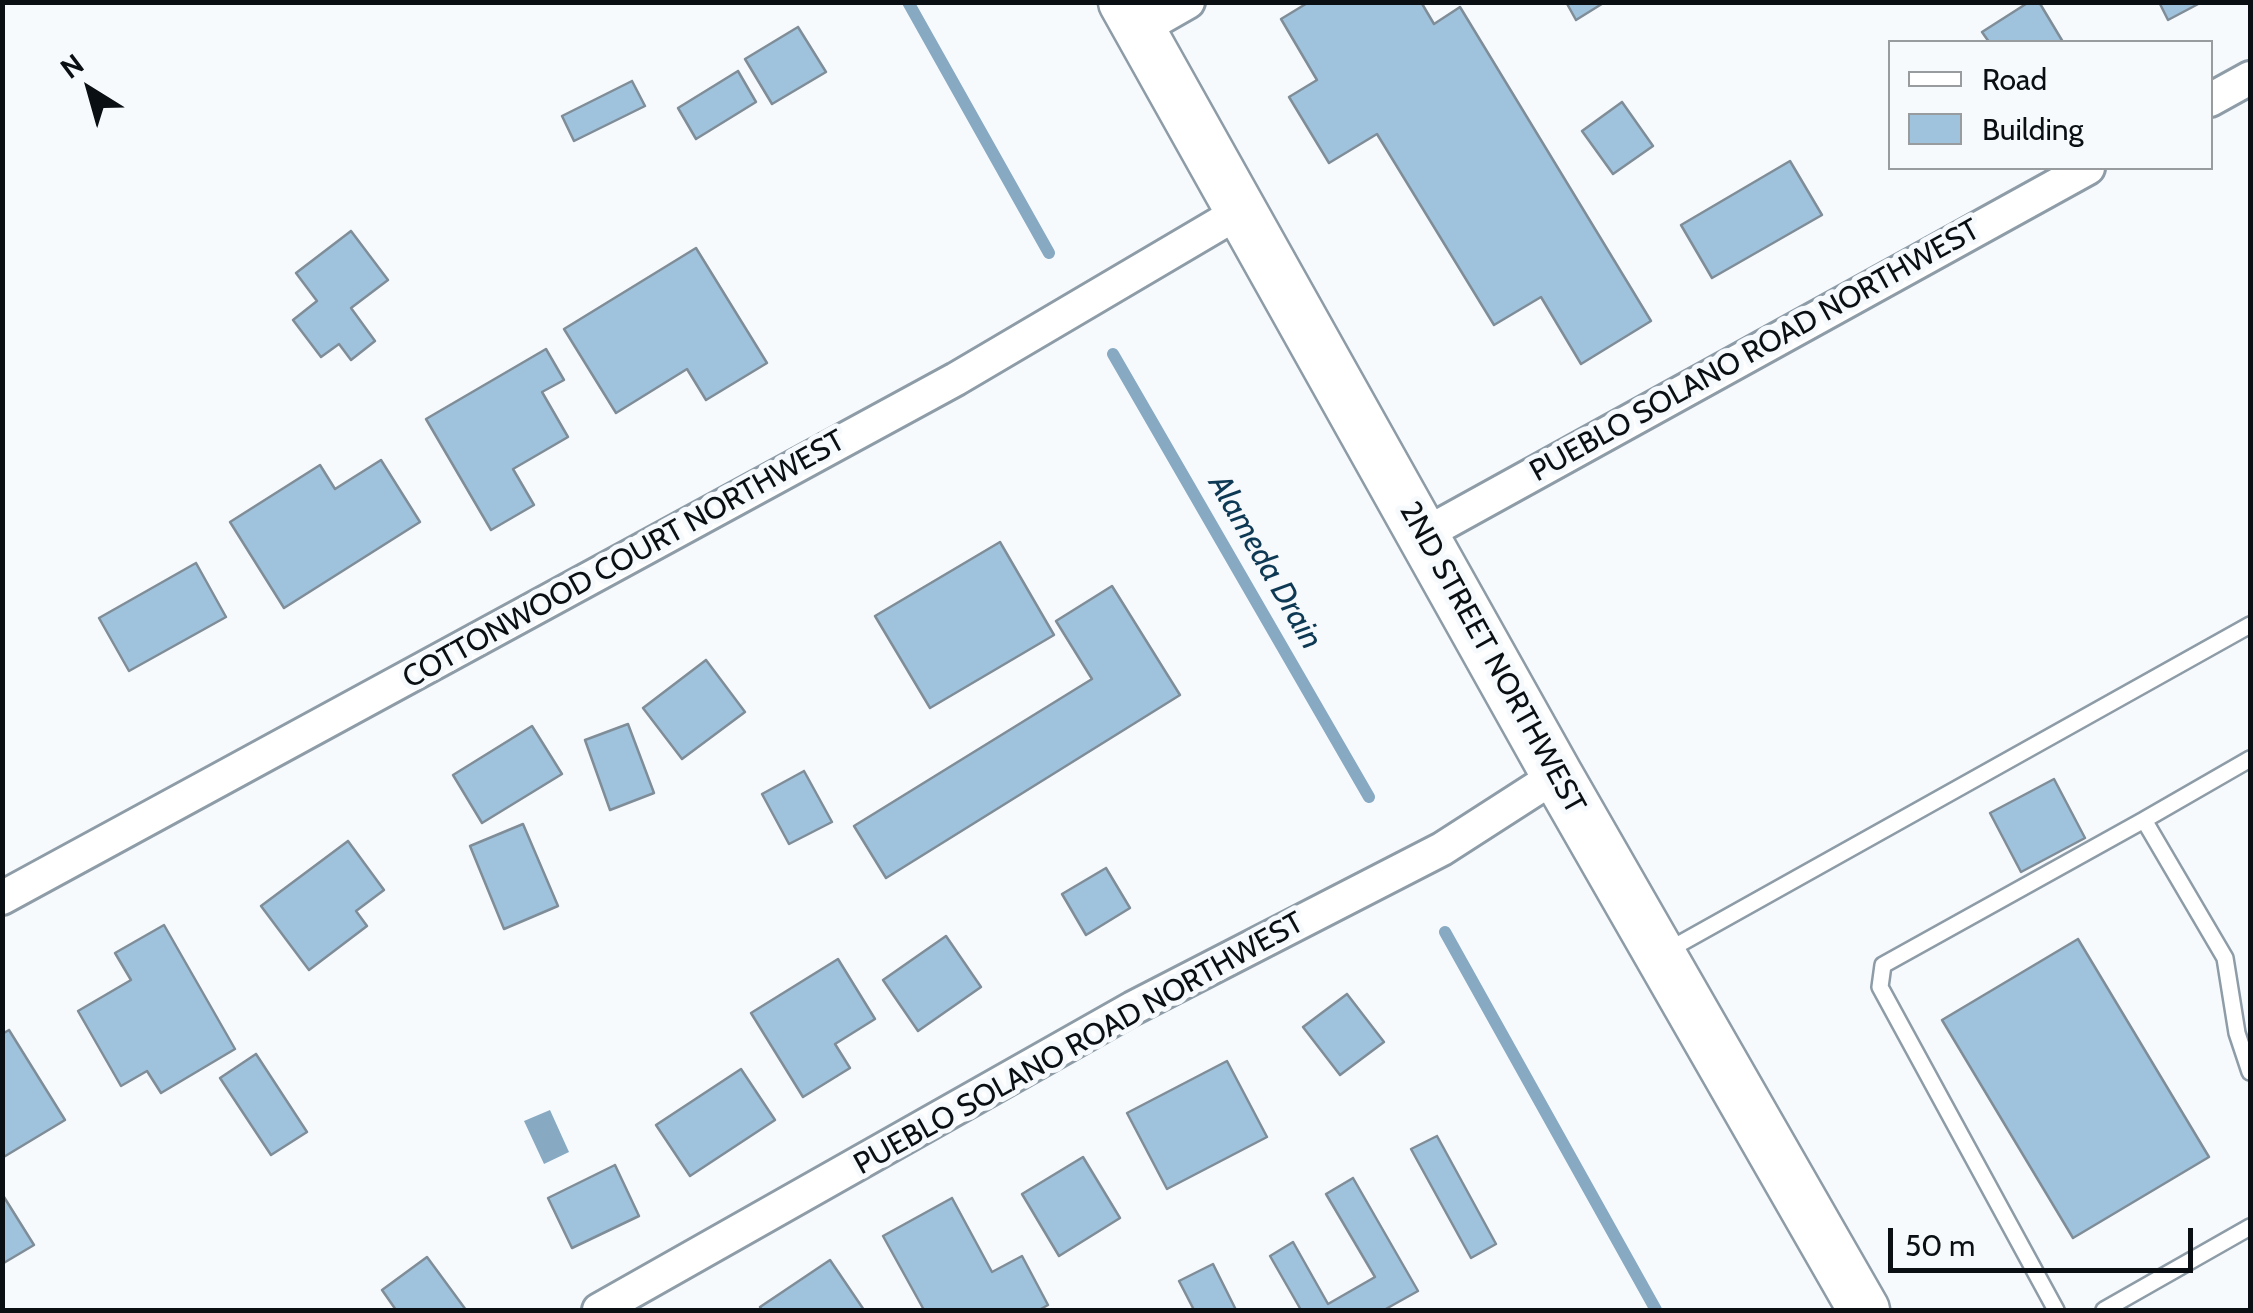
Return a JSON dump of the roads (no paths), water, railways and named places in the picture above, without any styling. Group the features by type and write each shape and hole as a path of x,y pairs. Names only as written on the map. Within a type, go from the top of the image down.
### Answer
{"main road":[{"name":"2ND STREET NORTHWEST","path":"1131,16 1557,775 1864,1310"}],"street":[{"path":"1131,16 1188,2"},
{"path":"2213,98 2250,78"},
{"name":"PUEBLO SOLANO ROAD NORTHWEST","path":"1423,535 2084,170"},
{"name":"COTTONWOOD COURT NORTHWEST","path":"2,898 956,380 1240,211"},
{"name":"PUEBLO SOLANO ROAD NORTHWEST","path":"599,1310 1134,1008 1442,848 1557,775"}],"lane":[{"path":"1660,955 2250,625"},
{"path":"2056,1310 1880,987 1883,965 2250,759"},
{"path":"2144,820 2225,958 2238,1033 2250,1072"},
{"path":"2104,1310 2250,1228"}],"water":[{"path":"550,1110 569,1152 544,1164 524,1121"}],"waterway":[{"name":"Alameda Drain","path":"908,2 1049,253"},
{"name":"Alameda Drain","path":"1113,354 1369,797"},
{"name":"Alameda Drain","path":"1445,932 1656,1310"}]}
